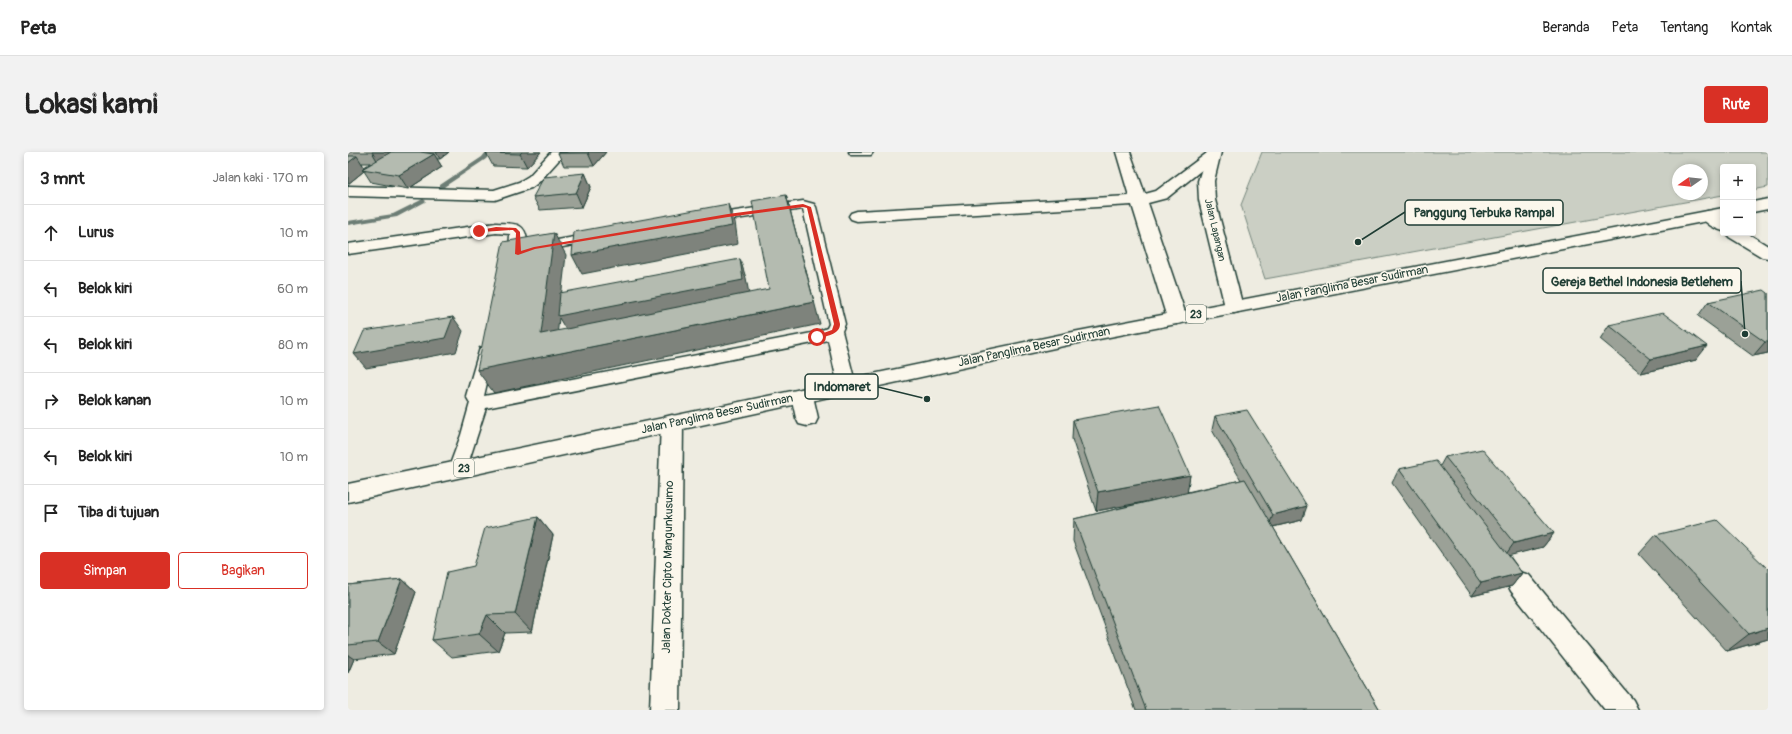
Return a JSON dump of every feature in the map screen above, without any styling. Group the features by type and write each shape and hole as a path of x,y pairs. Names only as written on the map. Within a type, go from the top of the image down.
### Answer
{"main road":[{"path":"348,249 487,213 534,179 559,152"},
{"path":"856,152 866,152"},
{"path":"1123,152 1178,318"},
{"path":"857,216 1138,200 1161,195 1213,154"},
{"name":"Jalan Lapangan","path":"1213,154 1206,181 1207,200 1234,307"},
{"path":"350,191 370,176"},
{"path":"350,191 487,213 496,228 514,229 518,232 518,254"},
{"path":"1756,206 1768,204"},
{"name":"Jalan Panglima Besar Sudirman","path":"348,493 847,386 1178,318 1718,218"},
{"path":"1740,236 1768,253"},
{"path":"802,396 807,418"},
{"name":"Jalan Dokter Cipto Mangunkusumo","path":"665,710 672,424"},
{"path":"1520,583 1622,710"}],"lane":[{"path":"479,403 817,337 834,331 837,328 809,207 803,205 794,206 696,221"},
{"path":"508,268 510,260 518,254 534,248 611,235"},
{"path":"834,331 847,386"},
{"path":"457,470 470,435 479,403 475,396 490,335"}],"shaded area":[{"path":"1262,152 1768,152 1768,187 1756,189 1756,164 1720,164 1720,196 1708,198 1708,164 1672,164 1672,200 1696,200 1265,279 1241,205"}],"building":[{"path":"391,152 420,152 434,154 399,175 362,169"},
{"path":"522,152 520,154 486,153"},
{"path":"558,152 589,152 558,153"},
{"path":"348,156 357,156 348,163"},
{"path":"585,173 576,193 533,197 544,177"},
{"path":"786,195 814,302 477,370 503,242 554,233 541,334 769,289 752,201"},
{"path":"728,204 732,226 572,255 574,232"},
{"path":"740,259 743,280 558,316 560,293"},
{"path":"1764,290 1768,293 1768,342 1765,342 1708,302"},
{"path":"1663,313 1707,346 1651,359 1609,325"},
{"path":"453,317 445,338 354,354 364,331"},
{"path":"1159,405 1190,475 1098,492 1073,420"},
{"path":"1247,410 1307,506 1273,515 1215,416"},
{"path":"1482,449 1554,533 1514,543 1445,457"},
{"path":"1436,461 1522,573 1481,583 1399,469"},
{"path":"1245,479 1380,710 1146,710 1074,519"},
{"path":"538,517 515,614 487,615 479,634 432,640 447,572 474,566 485,528"},
{"path":"1717,520 1768,569 1768,628 1749,634 1656,535"},
{"path":"402,579 378,642 348,645 348,585"}],"waterway":[{"path":"442,186 484,158 489,152"},
{"path":"348,223 395,216 423,201"}],"place":[{"name":"Panggung Terbuka Rampal","path":"1358,242"},
{"name":"Gereja Bethel Indonesia Betlehem","path":"1745,334"},
{"name":"Indomaret","path":"927,399"}],"route":[{"path":"479,231 496,228 514,229 518,232 518,254 534,248 803,205 809,207 837,324 837,328 834,331 827,335 817,337"}]}
